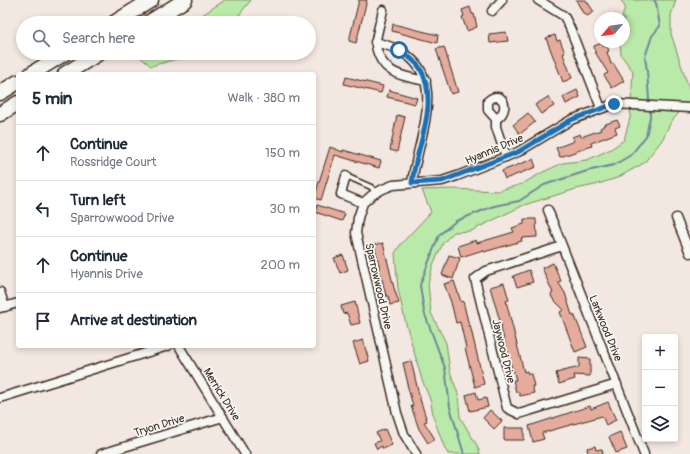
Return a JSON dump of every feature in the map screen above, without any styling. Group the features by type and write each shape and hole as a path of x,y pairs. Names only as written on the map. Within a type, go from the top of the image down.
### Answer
{"highway":[{"path":"125,16 151,0"},
{"path":"159,16 185,0"},
{"path":"34,72 54,60"},
{"path":"68,72 88,60"},
{"path":"0,93 16,83"},
{"path":"0,114 16,104"}],"street":[{"path":"492,11 502,0"},
{"path":"538,0 564,16 601,108"},
{"path":"383,10 375,42 376,51 385,66 393,72 403,76 426,81"},
{"path":"346,176 341,194 363,203 383,188 393,185 412,183 427,114 428,97 426,81 420,67 399,50 375,42"},
{"name":"Hyannis Drive","path":"412,183 442,181 506,157 538,141 571,120 614,104 690,108"},
{"path":"496,120 496,127 506,157"},
{"name":"Sparrowwood Drive","path":"363,203 358,218 356,233 397,413 404,434 416,454"},
{"name":"Larkwood Drive","path":"548,210 644,454"},
{"path":"676,218 690,252"},
{"name":"Jaywood Drive","path":"562,246 486,271 475,279 507,408 519,414 617,384"},
{"path":"0,292 2,308 16,304"},
{"path":"0,398 162,348"},
{"name":"Merrick Drive","path":"180,348 245,454"},
{"name":"Tryon Drive","path":"101,454 223,417"}],"lane":[{"path":"346,176 371,187 376,193"}],"green space":[{"path":"225,0 251,0 239,16 201,16"},
{"path":"621,0 676,0 671,15 671,34 690,92 690,100 671,122 662,140 644,163 617,178 524,205 471,231 454,232 443,243 433,265 428,284 431,313 446,343 450,371 458,394 460,417 478,447 480,454 448,454 434,419 430,399 422,380 405,320 398,289 395,253 401,244 431,212 422,190 453,189 497,191 522,184 563,163 587,160 611,149 624,140 630,118 633,71 621,55 620,48 630,48 630,12 624,12 625,7"},
{"path":"144,60 173,60 151,66"}],"building":[{"path":"359,0 367,0 356,43 349,41"},
{"path":"576,0 586,0 594,12 587,16 583,13"},
{"path":"470,7 472,14 474,14 477,27 467,31 462,17 464,16 462,10"},
{"path":"393,24 438,35 437,43 392,31"},
{"path":"506,32 508,41 490,43 489,34"},
{"path":"555,35 557,41 560,40 565,53 563,54 572,78 563,82 546,38"},
{"path":"444,47 458,92 451,94 436,49"},
{"path":"594,48 608,48 609,51 607,52 611,64 613,63 624,81 612,88 604,75 608,73 595,52"},
{"path":"346,77 383,86 381,93 344,84"},
{"path":"389,90 417,98 415,104 387,97"},
{"path":"577,90 580,97 566,104 563,97"},
{"path":"548,97 554,106 541,114 535,105"},
{"path":"528,113 535,122 520,134 513,125"},
{"path":"397,115 405,117 397,152 390,150"},
{"path":"617,120 620,126 615,128 617,133 591,143 592,146 560,157 556,148 574,141 572,137 580,134 581,137 601,130 600,128 604,126 603,125"},
{"path":"330,147 343,152 343,150 381,161 379,168 335,155 321,200 316,199 316,192"},
{"path":"533,159 536,167 505,179 502,171"},
{"path":"317,205 345,214 342,221 316,212"},
{"path":"524,219 536,219 537,237 521,238 522,241 461,257 458,246 476,240 477,243 514,232 512,228 524,224"},
{"path":"383,243 399,303 390,305 378,269 380,268 374,245"},
{"path":"343,255 348,270 340,273 334,258"},
{"path":"449,255 460,258 453,279 442,275"},
{"path":"553,263 561,281 558,282 565,293 572,315 574,314 587,347 575,352 560,312 564,310 552,298 551,294 553,293 542,268"},
{"path":"529,270 533,282 517,287 513,276"},
{"path":"454,281 461,302 463,301 469,326 470,325 484,384 475,387 460,322 456,323 451,302 444,284"},
{"path":"504,283 509,300 506,301 524,372 527,371 528,374 531,374 534,386 532,386 534,393 520,396 519,392 516,392 513,380 516,380 490,287"},
{"path":"355,302 360,323 351,325 347,313 343,314 341,306"},
{"path":"363,340 369,361 360,364 353,343"},
{"path":"579,358 590,359 590,376 574,375 575,379 559,384 556,373 579,367"},
{"path":"411,361 427,421 424,422 435,439 428,443 419,429 411,406 413,406 403,363"},
{"path":"476,392 478,400 486,398 488,407 470,411 466,395"},
{"path":"608,402 616,420 606,425 602,416 542,433 544,439 533,442 529,426 590,406 591,409"},
{"path":"490,410 502,421 494,429 483,418"},
{"path":"504,428 524,428 524,440 504,440"},
{"path":"385,429 392,445 383,449 382,446 377,449 374,443 380,441 376,433"},
{"path":"620,432 627,449 616,453 609,437"},
{"path":"595,446 596,450 602,449 603,454 588,454 587,448"}],"waterway":[{"path":"649,100 645,57 652,36 660,26 656,3 654,0"},
{"path":"464,454 450,407 445,368 424,312 420,285 439,235 456,221 494,206 519,201 544,185 587,171 614,165 631,155 646,136 650,111"}],"route":[{"path":"399,50 420,67 426,81 428,97 427,114 412,183 442,181 506,157 538,141 571,120 614,104"}]}
